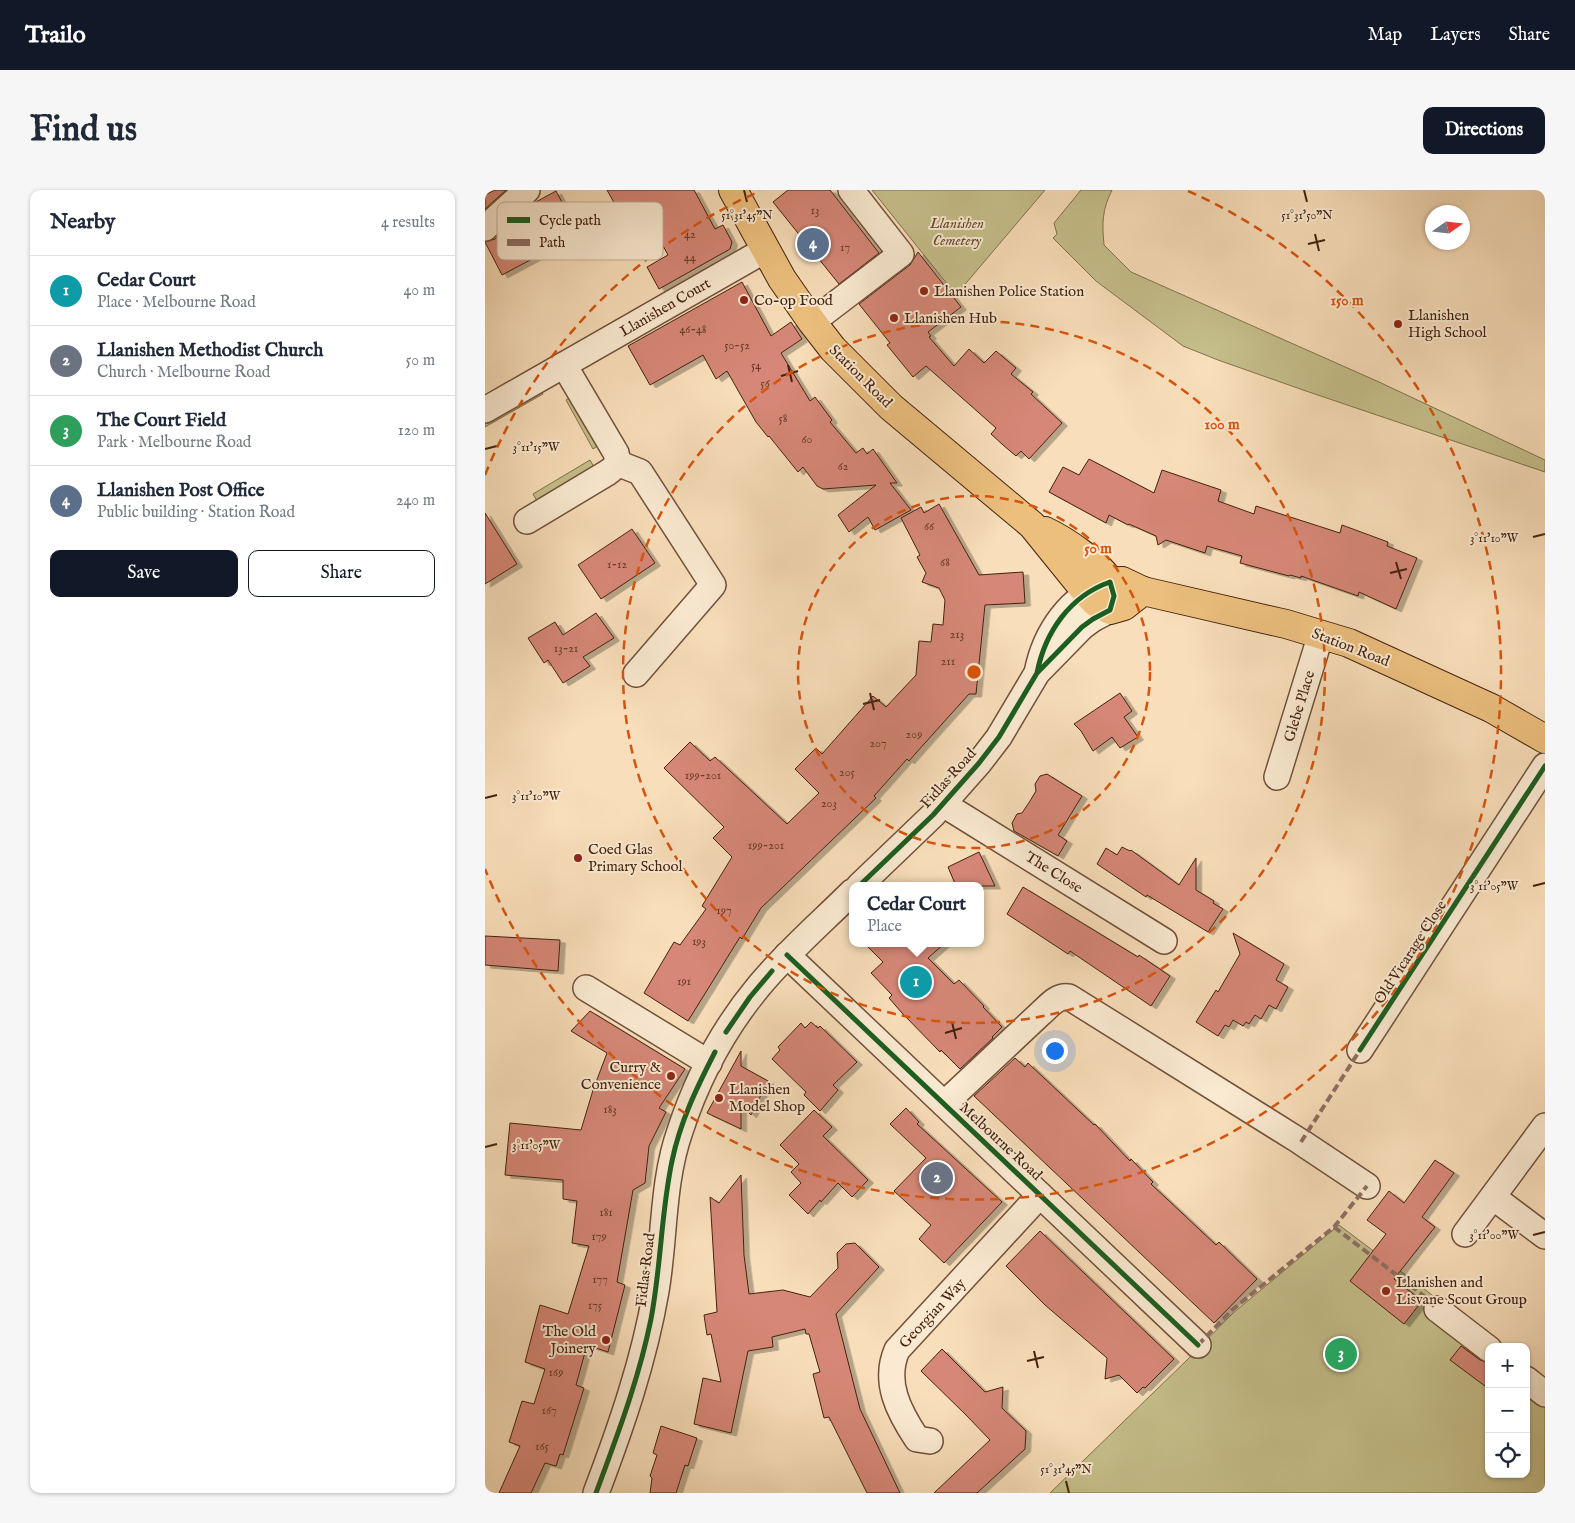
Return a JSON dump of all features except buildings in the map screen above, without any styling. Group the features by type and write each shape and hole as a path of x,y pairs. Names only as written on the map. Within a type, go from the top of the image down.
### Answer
{"main road":[{"name":"Station Road","path":"733,190 765,250 791,293 833,349 891,408 1032,525 1059,538 1105,574 1098,588 1095,602 1110,610"},
{"path":"1098,588 1122,581 1143,591"},
{"name":"Station Road","path":"1143,591 1277,622 1349,643 1474,700 1545,739"},
{"name":"Fidlas Road","path":"1110,610 1124,606 1143,591"}],"street":[{"path":"514,202 527,190"},
{"path":"812,322 901,254 851,190"},
{"path":"485,228 497,217"},
{"name":"Llanishen Court","path":"485,410 765,250"},
{"path":"527,521 615,468 617,463 616,453 564,365"},
{"path":"617,463 640,472 713,585 636,674"},
{"name":"Fidlas Road","path":"1037,672 1041,655 1061,618 1074,604 1098,588"},
{"name":"Fidlas Road","path":"863,882 943,804 979,763 999,737 1037,672 1082,627 1110,610"},
{"name":"Glebe Place","path":"1277,777 1321,634"},
{"name":"Old Vicarage Close","path":"1361,1050 1545,766"},
{"name":"The Close","path":"943,804 1164,941"},
{"name":"Fidlas Road","path":"596,1493 642,1359 656,1289 667,1190 679,1132 692,1098 709,1063 736,1016 787,955 849,895"},
{"name":"Melbourne Road","path":"787,955 1198,1345"},
{"path":"586,988 709,1063"},
{"path":"945,1104 1056,1000 1063,996 1069,997 1276,1126 1367,1186"},
{"path":"1465,1234 1545,1126"},
{"name":"Georgian Way","path":"930,1441 917,1439 905,1421 895,1397 892,1363 897,1350 1040,1195"},
{"path":"1493,1197 1545,1236"},
{"path":"1437,1309 1485,1346"},
{"path":"1530,1382 1545,1394"}],"green space":[{"name":"Llanishen Cemetery","path":"872,190 1045,190 956,295"},
{"path":"1081,190 1112,190 1103,217 1104,245 1131,272 1379,382 1545,460 1545,472 1306,391 1183,346 1096,281 1053,238 1057,234 1054,223"},
{"path":"540,390 543,394 485,427 485,421"},
{"path":"571,397 599,445 593,449 566,400"},
{"path":"590,460 594,467 537,501 533,494"},
{"path":"1339,1225 1452,1310 1485,1343 1485,1478 1530,1478 1530,1370 1545,1382 1545,1493 1050,1493 1232,1314"}],"marked path":[{"path":"1301,1142 1360,1050"},
{"path":"1198,1345 1232,1310 1334,1227 1367,1186"},
{"path":"1334,1227 1424,1296 1437,1309"}],"cycle path":[{"path":"1110,582 1114,596 1110,610 1082,627 1037,673 1046,643 1061,617 1083,596 1110,582"},
{"path":"863,882 933,815 979,763 999,737 1037,673"},
{"path":"1360,1050 1545,766"},
{"path":"787,955 1198,1345"},
{"path":"726,1032 750,997 772,971"},
{"path":"596,1493 627,1407 646,1341 657,1280 665,1200 675,1147 690,1105 715,1052"}],"place":[{"name":"Llanishen Post Office","path":"813,244"},
{"name":"Llanishen Police Station","path":"924,291"},
{"name":"Co-op Food","path":"744,300"},
{"name":"Llanishen Hub","path":"894,318"},
{"name":"Llanishen High School","path":"1398,324"},
{"name":"Coed Glas Primary School","path":"578,858"},
{"name":"Cedar Court","path":"916,982"},
{"name":"Curry & Convenience","path":"671,1076"},
{"name":"Llanishen Model Shop","path":"719,1098"},
{"name":"Llanishen Methodist Church","path":"937,1178"},
{"name":"Llanishen and Lisvane Scout Group","path":"1386,1291"},
{"name":"The Old Joinery","path":"606,1340"},
{"name":"The Court Field","path":"1341,1354"}]}
